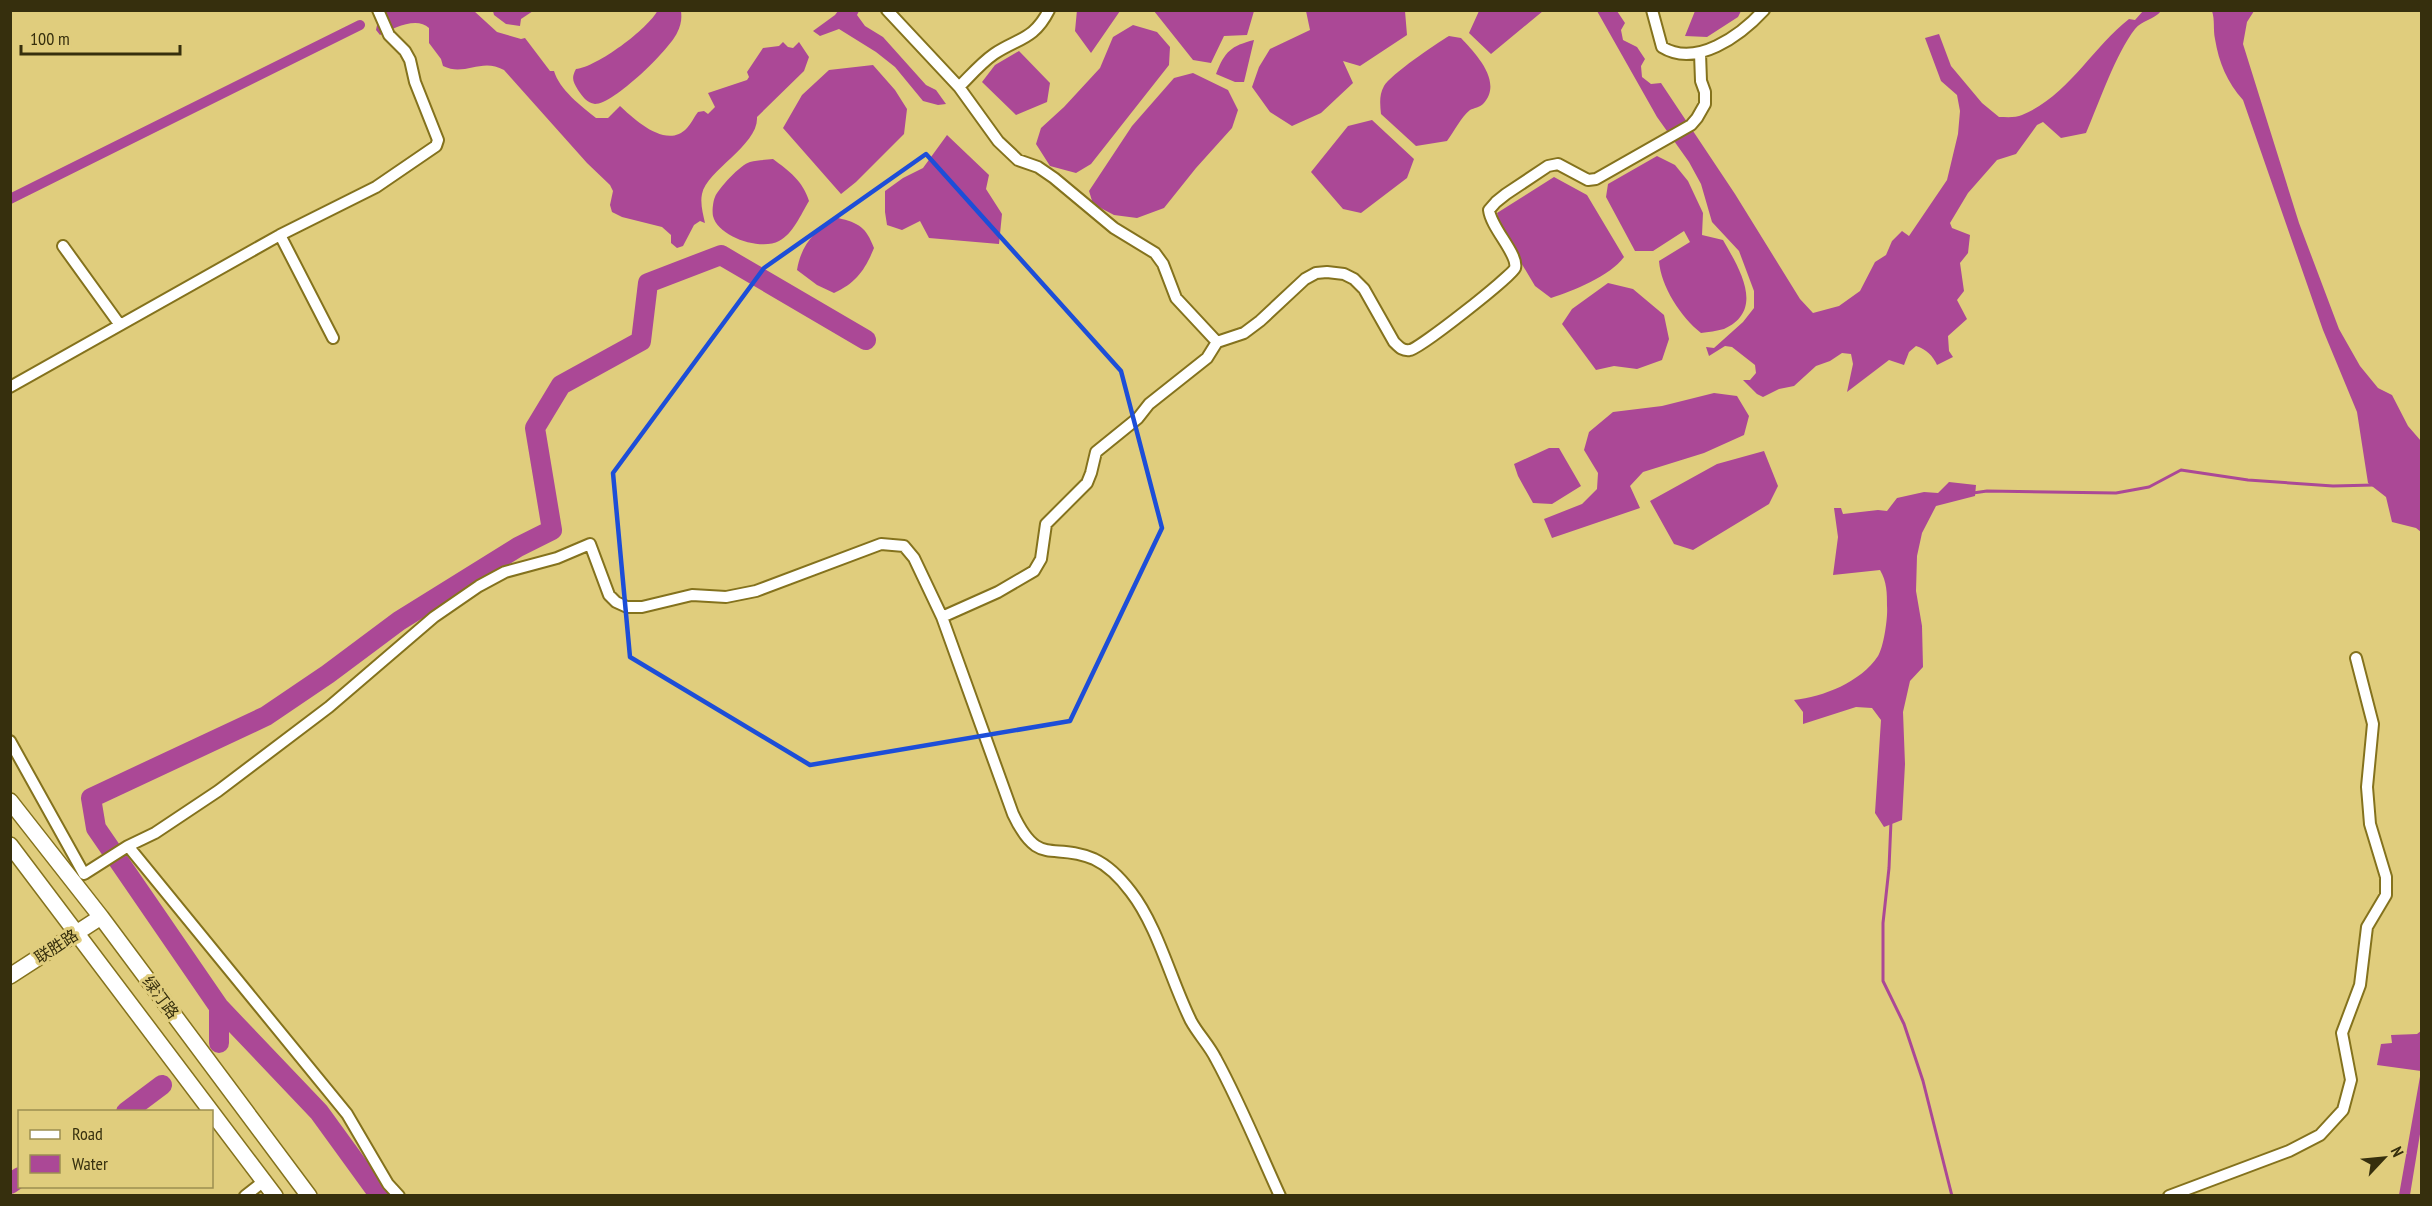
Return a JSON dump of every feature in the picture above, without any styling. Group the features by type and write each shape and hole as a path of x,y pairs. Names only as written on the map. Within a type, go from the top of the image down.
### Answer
{"main road":[{"name":"绿汀路","path":"10,801 101,917 309,1196"},
{"name":"绿汀路","path":"10,845 211,1110"},
{"name":"联胜路","path":"10,976 101,917"},
{"name":"绿汀路","path":"213,1112 276,1196"}],"street":[{"path":"10,387 280,235 375,187 436,146 438,140 418,90 410,60 405,51 389,35 378,10"},
{"path":"887,10 959,87 998,141 1018,160 1038,167 1114,228 1155,253 1163,264 1176,298 1217,342"},
{"path":"959,87 993,55 1028,37 1043,22 1048,10"},
{"path":"1652,10 1662,46 1670,52 1700,53 1720,44 1755,20 1764,10"},
{"path":"942,617 998,592 1034,571 1041,559 1046,524 1087,483 1096,452 1207,358 1217,342 1244,333 1305,279 1316,273 1327,272 1344,274 1354,279 1364,288 1400,349 1410,351 1416,348 1500,284 1515,267 1515,259 1490,221 1489,210 1496,202 1548,166 1558,164 1588,180 1596,180 1691,124 1705,104 1700,53"},
{"path":"280,235 333,338"},
{"path":"63,246 120,325"},
{"path":"10,741 84,874 124,848 155,833 218,791 329,707 434,617 479,586 505,572 547,562 590,544 609,596 627,607 642,607 692,595 726,597 756,591 881,543 904,546 914,558 942,617 1013,814 1023,835 1035,846 1051,852 1074,854 1095,860 1116,874 1133,894 1146,917 1192,1023 1216,1058 1280,1196"},
{"path":"2169,1196 2289,1150 2320,1135 2343,1110 2351,1080 2342,1033 2360,985 2367,927 2386,895 2386,877 2370,824 2367,787 2373,724 2356,658"},
{"path":"124,848 347,1114 388,1184 399,1196"},
{"path":"245,1196 264,1180"}],"highlighted area":[{"path":"926,154 1121,371 1162,528 1070,721 810,765 630,657 613,473 764,268"}],"water":[{"path":"493,10 533,11 521,19 520,26 506,24 494,15"},
{"path":"658,10 681,11 680,25 672,41 653,63 615,95 604,102 595,104 587,101 574,82 576,69 596,62 621,46 644,27"},
{"path":"1077,10 1120,11 1091,53 1075,31"},
{"path":"1479,10 1543,11 1491,54 1469,33"},
{"path":"1695,10 1741,11 1738,17 1707,37 1685,36"},
{"path":"380,11 474,11 497,32 521,39 525,38 550,71 554,71 566,91 596,118 608,118 620,106 652,131 670,136 679,134 687,128 698,112 704,111 708,114 715,107 708,93 747,80 749,77 747,72 763,48 779,46 783,42 793,48 799,42 809,57 804,71 757,117 750,137 706,185 701,201 705,223 700,221 694,225 683,246 677,248 671,243 671,235 662,227 622,217 612,212 610,205 613,191 610,185 587,163 504,70 488,65 459,69 443,66 441,59 429,43 429,28 412,23 380,35 376,30"},
{"path":"838,11 859,11 857,15 865,26 883,37 926,85 936,90 946,104 938,105 923,101 895,67 839,29 820,36 813,31"},
{"path":"1154,11 1254,11 1247,35 1224,36 1211,63 1193,60"},
{"path":"1306,11 1405,11 1407,35 1360,66 1343,61 1353,83 1321,113 1292,126 1270,112 1252,87 1259,67 1270,49 1310,30"},
{"path":"1597,11 1617,11 1625,23 1621,30 1623,40 1637,47 1645,59 1641,66 1642,77 1651,84 1661,83 1735,194 1800,299 1813,313 1839,306 1860,291 1875,262 1886,255 1892,241 1902,231 1909,236 1947,180 1958,134 1960,111 1957,95 1941,81 1925,38 1939,34 1951,66 1982,103 1999,117 2014,117 2038,107 2053,96 2129,19 2135,20 2143,11 2161,11 2138,26 2128,39 2086,133 2061,138 2043,122 2037,125 2016,154 1997,160 1968,193 1950,223 1952,228 1970,235 1968,253 1960,263 1964,291 1957,300 1967,319 1948,336 1949,351 1953,357 1937,365 1929,353 1916,346 1909,352 1904,365 1889,360 1847,392 1853,364 1851,354 1842,353 1816,366 1794,386 1779,389 1763,397 1743,380 1750,380 1756,373 1755,365 1732,347 1725,346 1709,356 1706,347 1714,348 1743,322 1754,308 1754,291 1739,251 1712,222 1701,184 1689,162 1657,117"},
{"path":"2212,11 2254,11 2247,22 2243,44 2299,223 2339,329 2360,366 2378,388 2392,395 2408,426 2421,441 2421,532 2416,528 2392,522 2386,497 2368,483 2357,412 2323,330 2243,100 2232,86 2221,64"},
{"path":"1133,25 1157,32 1170,47 1169,65 1091,164 1076,173 1050,166 1036,144 1041,128 1100,68 1113,37"},
{"path":"1449,36 1461,38 1480,60 1489,77 1489,95 1482,105 1467,113 1447,141 1416,146 1381,114 1381,93 1384,86 1395,75"},
{"path":"1254,40 1244,82 1235,82 1216,74 1222,60 1234,47"},
{"path":"1019,51 1050,83 1047,102 1016,115 982,82 995,65"},
{"path":"873,65 895,90 907,109 904,134 841,194 783,128 802,95 829,70"},
{"path":"1193,73 1228,90 1238,110 1232,128 1164,208 1137,218 1114,215 1093,204 1089,191 1132,126 1174,78"},
{"path":"1372,120 1414,159 1407,178 1361,213 1343,209 1311,172 1348,126"},
{"path":"947,135 989,175 986,189 1002,214 999,244 929,238 920,221 902,230 887,225 885,191 903,178 923,168"},
{"path":"1657,156 1675,165 1688,181 1703,213 1702,235 1723,240 1741,275 1746,300 1744,311 1737,321 1724,329 1701,333 1686,319 1668,291 1659,261 1690,242 1684,231 1653,251 1635,251 1606,197 1608,184"},
{"path":"773,159 799,182 809,201 793,229 779,241 771,244 752,243 731,236 717,224 713,216 713,204 717,193 741,167 750,162"},
{"path":"1554,177 1587,195 1624,257 1601,276 1551,298 1535,286 1501,229 1497,213"},
{"path":"838,218 861,227 874,248 859,275 834,293 817,285 797,270 802,253 810,239 822,227"},
{"path":"1608,283 1633,289 1664,315 1669,339 1662,360 1637,369 1614,366 1596,370 1562,324 1572,309"},
{"path":"1714,393 1737,396 1749,416 1744,435 1704,453 1643,472 1630,486 1640,508 1552,538 1544,519 1582,504 1597,489 1598,473 1584,450 1589,432 1613,412 1662,406"},
{"path":"1549,448 1559,448 1581,486 1552,504 1533,503 1514,464"},
{"path":"1764,451 1778,486 1769,504 1693,550 1674,544 1650,501 1717,464"},
{"path":"1949,482 1976,485 1975,496 1936,506 1922,533 1917,556 1916,591 1922,626 1923,667 1910,681 1903,712 1905,764 1902,820 1884,827 1875,813 1881,720 1872,708 1856,707 1803,724 1803,712 1794,700 1817,696 1852,681 1878,656 1884,639 1887,597 1880,570 1833,575 1838,537 1834,508 1841,508 1843,514 1887,511 1897,498 1924,492 1938,493"},
{"path":"2421,1031 2421,1071 2377,1065 2381,1044 2392,1043 2391,1035 2417,1034"},
{"path":"2421,1071 2421,1128 2410,1195 2399,1195"}],"waterway":[{"path":"10,199 360,25"},
{"path":"219,1043 219,1007 96,828 91,798 266,716 328,674 399,621 518,547 552,530 535,428 561,385 641,341 648,283 721,255 866,340"},
{"path":"1973,493 1987,491 2116,493 2149,487 2181,470 2248,480 2333,486 2374,485"},
{"path":"1891,821 1883,923 1883,981 1904,1024 1923,1081 1952,1196"},
{"path":"219,1007 319,1112 380,1196"},
{"path":"129,1110 162,1085"},
{"path":"10,1184 18,1178"}]}
